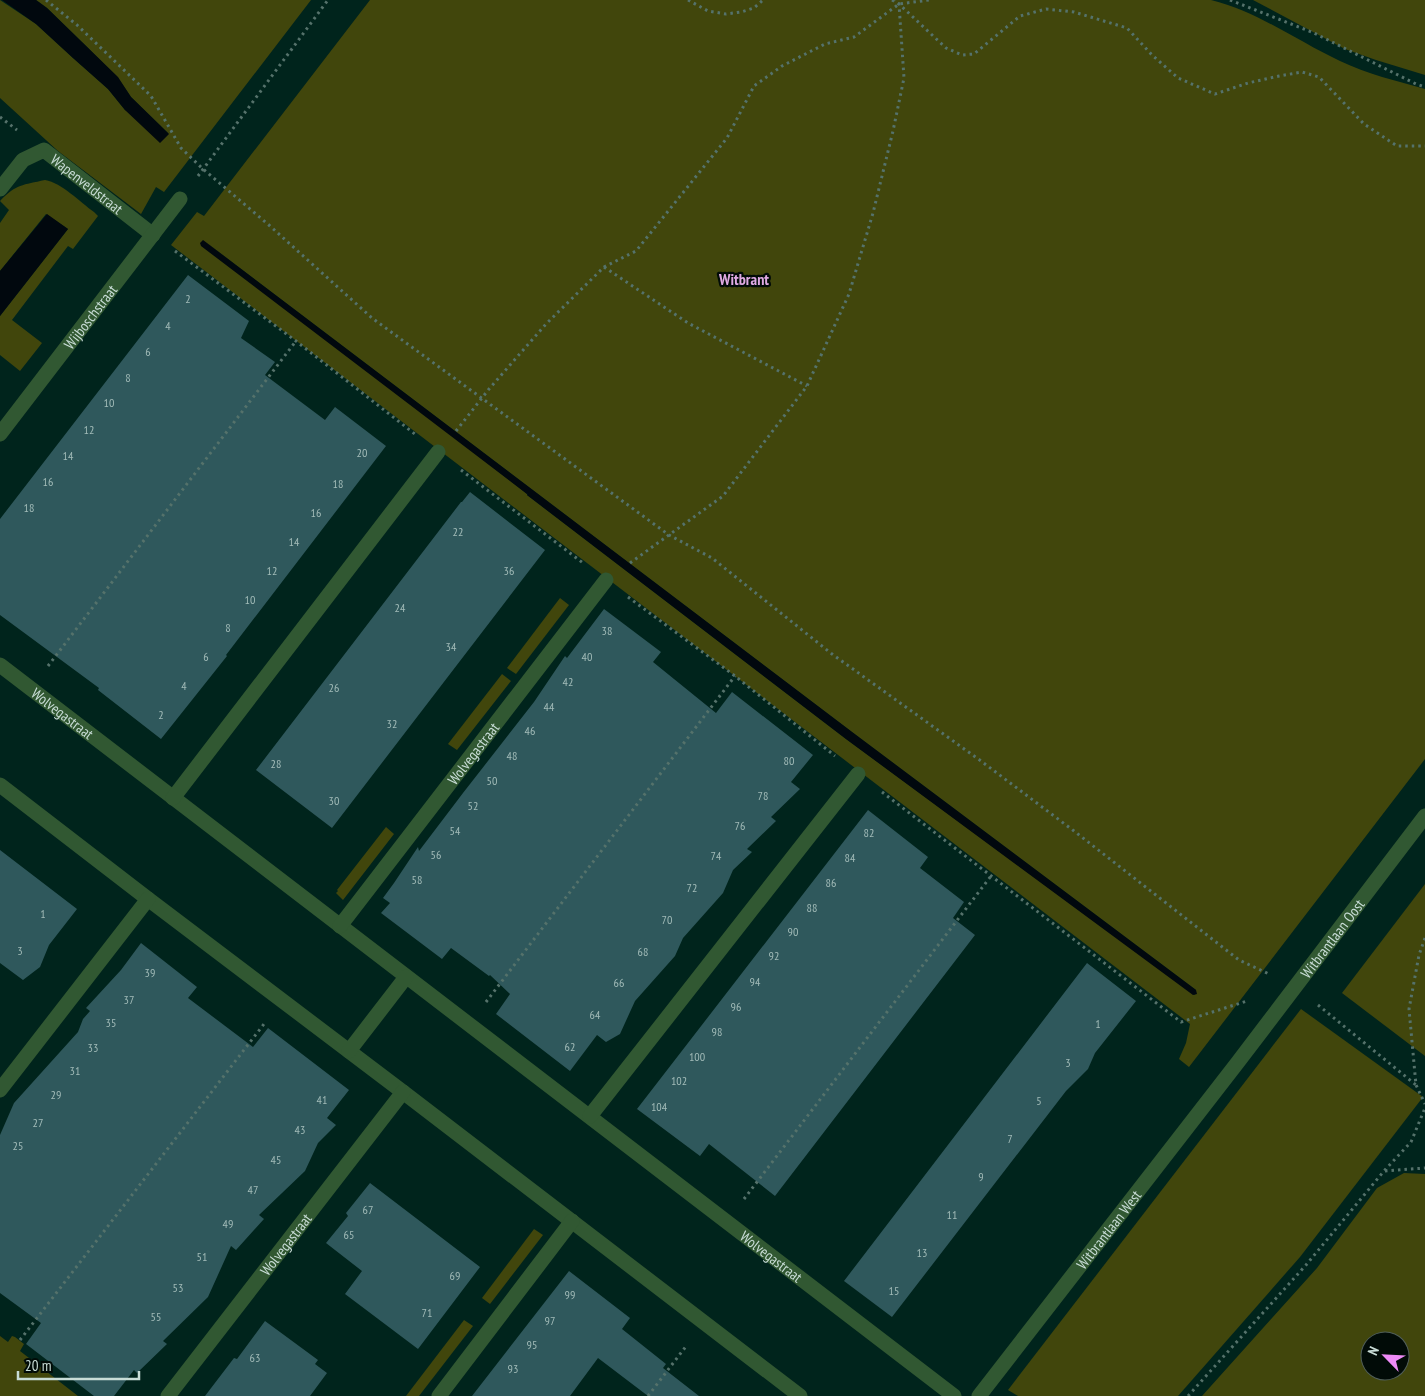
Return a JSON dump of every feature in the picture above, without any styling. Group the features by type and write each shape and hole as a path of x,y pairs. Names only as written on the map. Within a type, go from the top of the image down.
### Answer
{"street":[{"name":"Wapenveldstraat","path":"0,189 23,160 44,150 153,235"},
{"name":"Wijboschstraat","path":"0,434 180,200"},
{"path":"173,798 438,452"},
{"name":"Wolvegastraat","path":"340,926 606,580"},
{"name":"Wolvegastraat","path":"0,665 954,1396"},
{"path":"590,1116 858,774"},
{"path":"0,785 800,1396"},
{"name":"Witbrantlaan Oost","path":"1238,1062 1425,816"},
{"path":"0,1090 148,899"},
{"path":"349,1051 406,977"},
{"name":"Witbrantlaan West","path":"979,1396 1238,1062"},
{"name":"Wolvegastraat","path":"168,1396 403,1092"},
{"path":"439,1396 572,1221"}],"path":[{"path":"46,0 77,25 151,96 181,148 203,170 270,226 372,318 669,535 712,558 832,654 1059,819 1239,960 1295,986 1416,1085"},
{"path":"180,200 328,0"},
{"path":"688,0 708,11 726,14 754,8 763,0"},
{"path":"894,0 946,48 962,55 974,54 1020,16 1046,9 1074,12 1127,28 1152,55 1178,78 1216,94 1248,83 1302,72 1319,77 1364,124 1397,146 1425,146"},
{"path":"438,452 546,324 604,267 636,251 727,138 754,86 782,66 825,44 854,37 899,4 928,0"},
{"path":"1230,0 1314,34 1425,87"},
{"path":"606,580 723,496 808,386 849,294 873,213 893,131 904,78 899,4"},
{"path":"153,235 296,341 438,452 735,676 858,774 1181,1022 1248,1001"},
{"path":"604,267 688,323 808,386"},
{"path":"31,689 296,341"},
{"path":"469,1024 735,676"},
{"path":"727,1221 991,876"},
{"path":"1425,938 1419,955 1409,1009 1416,1085 1425,1104"},
{"path":"20,1340 282,1000"},
{"path":"1188,1396 1306,1266 1384,1171 1411,1142 1425,1108"},
{"path":"1384,1171 1425,1168"},
{"path":"648,1396 704,1323"}],"green space":[{"path":"0,0 36,24 108,89 125,110 169,134 131,97 118,78 47,8 36,0 311,0 164,192 156,187 141,214 58,151 0,98"},
{"path":"370,0 1211,0 1229,5 1262,19 1350,66 1425,89 1425,759 1189,1067 1179,1059 1186,1043 1190,1024 171,245 197,212 204,216","holes":["203,240 1196,990 1195,995 846,739 527,495"]},
{"path":"1253,0 1425,0 1425,75 1345,49"},
{"path":"45,180 64,189 98,216 73,249 68,246 12,320 42,343 20,371 0,355 0,316 68,229 46,214 0,271 0,223 9,210 0,201 15,188"},
{"path":"560,598 569,605 516,674 507,668"},
{"path":"502,674 511,681 457,750 448,744"},
{"path":"386,827 394,834 343,900 336,893 337,890"},
{"path":"1425,884 1425,1056 1342,993"},
{"path":"1301,1009 1423,1097 1300,1257 1178,1396 1018,1396 1008,1390"},
{"path":"1404,1173 1425,1174 1425,1396 1202,1396 1317,1268 1377,1188"},
{"path":"534,1229 543,1235 490,1304 482,1298"},
{"path":"464,1320 473,1326 419,1396 406,1396"},
{"path":"0,1336 8,1342 12,1336 15,1337 24,1344 20,1351 78,1396 0,1396"}],"shaded area":[{"path":"2,0 36,0 47,8 118,77 131,97 169,134 160,143 125,110 108,89 36,24"},
{"path":"47,214 68,229 0,316 0,271"},
{"path":"203,240 1196,990 1197,994 1193,995 846,739 527,495 528,493 201,246 200,243"}],"building":[{"path":"188,275 249,321 241,338 275,362 265,375 325,420 335,407 386,446 227,656 161,739 98,690 99,688 0,615 0,519"},
{"path":"470,492 545,550 332,828 256,770"},
{"path":"604,609 661,652 653,662 716,713 732,692 813,755 791,782 800,789 771,817 776,821 747,849 752,852 733,870 723,893 683,938 675,956 635,1001 620,1034 606,1042 597,1035 570,1071 496,1014 510,994 490,975 451,948 442,959 381,913 390,903 383,898 418,847 419,851 534,702 565,656 567,658"},
{"path":"868,810 928,857 920,868 964,902 953,918 975,935 775,1196 709,1144 700,1156 637,1109"},
{"path":"0,850 77,909 49,945 40,967 23,980 0,963"},
{"path":"141,943 197,987 188,998 253,1047 268,1028 349,1090 327,1118 336,1125 318,1143 305,1171 259,1215 264,1219 236,1250 231,1246 208,1297 163,1341 167,1344 137,1373 134,1370 114,1396 94,1396 26,1344 41,1323 0,1293 0,1135 14,1103 78,1032 83,1019 90,1011 86,1008 121,970"},
{"path":"1087,963 1136,1001 1095,1053 1088,1069 1066,1091 892,1317 844,1281"},
{"path":"370,1183 480,1267 418,1349 345,1294 362,1271 326,1243 348,1216 346,1213"},
{"path":"569,1271 630,1318 622,1329 666,1364 663,1368 699,1396 648,1396 598,1358 570,1396 472,1396"},
{"path":"265,1321 318,1360 315,1364 327,1373 310,1396 205,1396 234,1358 237,1359"}],"district":[{"name":"Witbrant","path":"744,279"}]}
